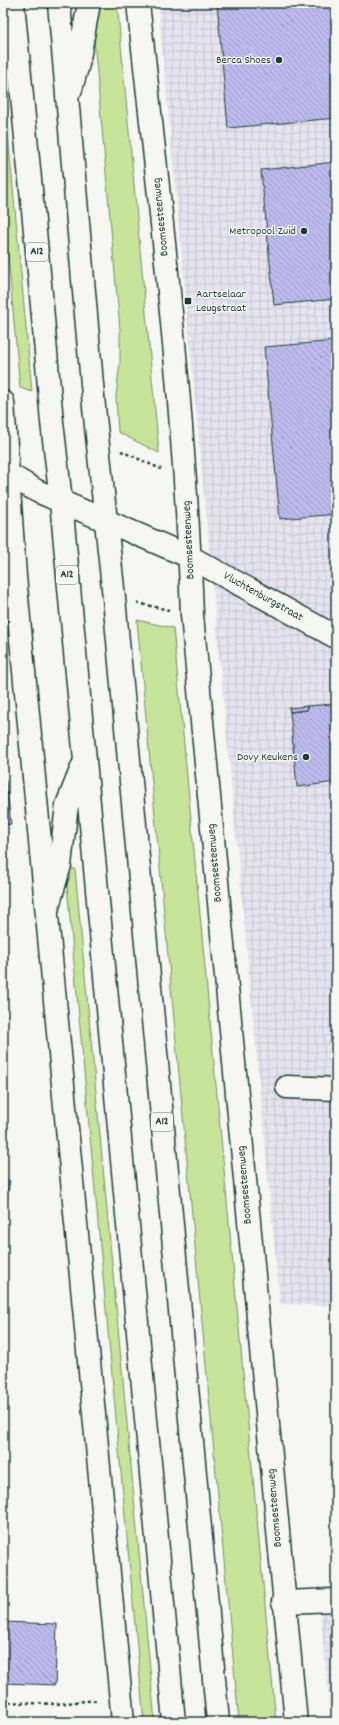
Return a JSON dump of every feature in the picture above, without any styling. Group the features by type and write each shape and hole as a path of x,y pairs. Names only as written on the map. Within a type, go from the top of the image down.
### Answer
{"main road":[{"name":"A12","path":"13,3 51,415 61,501 174,1722"},
{"name":"A12","path":"59,3 67,104 218,1722"},
{"path":"67,104 78,64 89,3"},
{"name":"Boomsesteenweg","path":"138,3 155,156 186,480 193,622 283,1602 296,1722"},
{"path":"3,402 6,472 15,576 124,1722"},
{"name":"Vluchtenburgstraat","path":"6,472 37,491 190,557 336,637"},
{"path":"47,910 60,865 67,805 85,760"},
{"path":"287,1087 336,1089"},
{"path":"283,1602 336,1600"}],"path":[{"path":"3,1702 56,1704 121,1695"}],"shaded area":[{"path":"158,3 336,3 336,1306 280,1304"},
{"path":"336,1586 336,1722 331,1722 318,1587"}],"green space":[{"path":"97,3 117,3 159,453 118,432 116,396 120,362 120,329 94,40"},
{"path":"3,80 32,392 20,388 3,200"},
{"path":"137,620 173,628 276,1722 239,1722"},
{"path":"68,868 75,869 155,1722 144,1722 67,886"}],"building":[{"name":"Berca Shoes","path":"217,3 336,3 336,118 228,128"},
{"path":"336,162 336,299 274,305 261,170"},
{"path":"336,341 336,514 280,519 264,347"},
{"path":"333,704 334,723 336,723 336,782 297,787 290,712 307,710 307,706"},
{"path":"307,706 307,710 290,712 289,708"},
{"path":"3,732 6,735 7,743 3,747"},
{"path":"6,781 11,824 3,825 3,782"},
{"path":"3,1179 10,1181 3,1211"},
{"path":"3,1622 57,1624 55,1685 3,1683"}],"place":[{"name":"Berca Shoes","path":"279,60"},
{"name":"Metropool Zuid","path":"304,231"},
{"name":"Aartselaar Leugstraat","path":"188,301"},
{"name":"Dovy Keukens","path":"306,757"}]}
